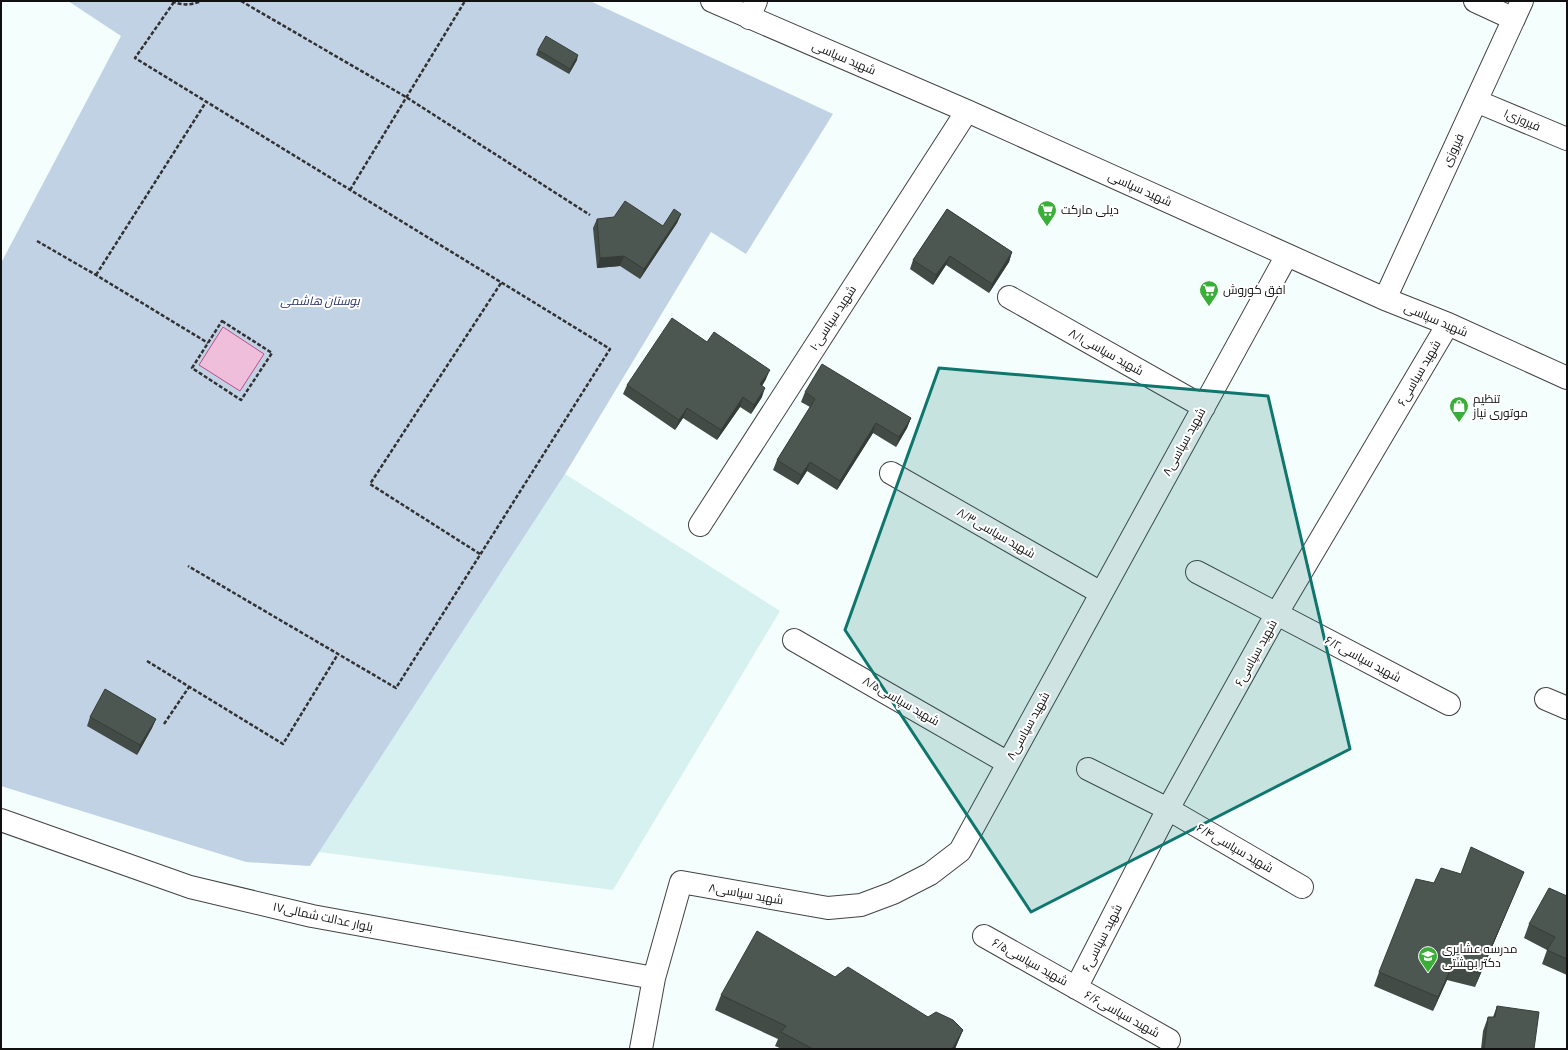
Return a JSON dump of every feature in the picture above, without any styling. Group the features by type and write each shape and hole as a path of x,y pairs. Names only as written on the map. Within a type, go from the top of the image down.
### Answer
{"street":[{"name":"شهید سپاسی","path":"712,1 753,9 967,111 1385,299 1448,324 1567,378"},
{"path":"1475,1 1518,10"},
{"name":"فیروزی","path":"1385,299 1518,10"},
{"name":"فیروزی۱","path":"1476,101 1567,139"},
{"name":"شهید سپاسی۱۰","path":"700,525 967,111"},
{"name":"شهید سپاسی۸","path":"654,978 681,882 828,908 861,905 893,893 930,874 960,851 1287,255"},
{"name":"شهید سپاسی۸/۱","path":"1009,297 1204,406"},
{"name":"شهید سپاسی۶","path":"1076,988 1168,809 1278,614 1448,324"},
{"name":"شهید سپاسی۸/۳","path":"891,473 1101,593"},
{"name":"شهید سپاسی۶/۲","path":"1197,572 1449,704"},
{"name":"شهید سپاسی۸/۵","path":"794,640 1008,763"},
{"path":"1546,699 1567,708"},
{"name":"شهید سپاسی۶/۴","path":"1088,769 1168,809 1302,887"},
{"name":"بلوار عدالت شمالی۱۷","path":"1,820 190,887 312,916 654,978"},
{"name":"شهید سپاسی۶/۵","path":"984,936 1076,988"},
{"path":"641,1049 654,978"},
{"name":"شهید سپاسی۶/۶","path":"1076,988 1169,1040"}],"path":[{"path":"188,566 396,688 610,349 135,58 173,2 192,4 201,1"},
{"path":"241,1 406,97 590,215"},
{"path":"350,190 465,1"},
{"path":"96,275 206,102"},
{"path":"37,241 208,343"},
{"path":"480,554 370,484 501,283"},
{"path":"222,321 272,353 241,400 192,368 208,343 222,321"},
{"path":"147,661 283,744 338,654"},
{"path":"164,724 189,687"}],"highlighted area":[{"path":"939,368 1268,396 1350,749 1031,912 845,630"}],"shaded area":[{"path":"223,327 264,354 240,391 199,365"},
{"path":"565,474 780,611 613,890 319,852"}],"green space":[{"name":"بوستان هاشمی","path":"68,1 590,1 833,114 746,254 711,232 565,474 310,866 246,862 1,786 1,263 121,36"}],"building":[{"path":"546,36 578,55 570,69 538,50"},
{"path":"625,201 663,226 674,209 681,214 644,269 624,256 600,258 597,219 614,217"},
{"path":"947,209 1012,252 992,284 950,256 936,275 913,260"},
{"path":"672,318 707,342 714,332 770,370 760,384 765,388 754,405 743,397 721,430 687,408 679,420 627,385"},
{"path":"822,364 911,418 899,437 876,423 840,481 810,462 801,475 777,460 815,399 805,392"},
{"path":"105,689 156,719 140,745 90,717"},
{"path":"1471,847 1524,872 1480,973 1452,966 1438,997 1379,972 1416,879 1434,883 1441,868 1461,874"},
{"path":"1549,888 1567,896 1567,959 1547,950 1555,937 1529,924"},
{"path":"757,931 835,977 848,967 928,1017 936,1012 953,1020 963,1030 952,1049 813,1049 781,1032 786,1026 721,995"},
{"path":"1497,1006 1539,1012 1534,1049 1484,1049 1488,1017 1495,1017"}],"place":[{"name":"دیلی مارکت","path":"1047,227"},
{"name":"افق کوروش","path":"1209,307"},
{"name":"تنظیم موتوری نیاز","path":"1459,423"},
{"name":"مدرسه عشایری دکتر بهشتی","path":"1428,973"}]}
